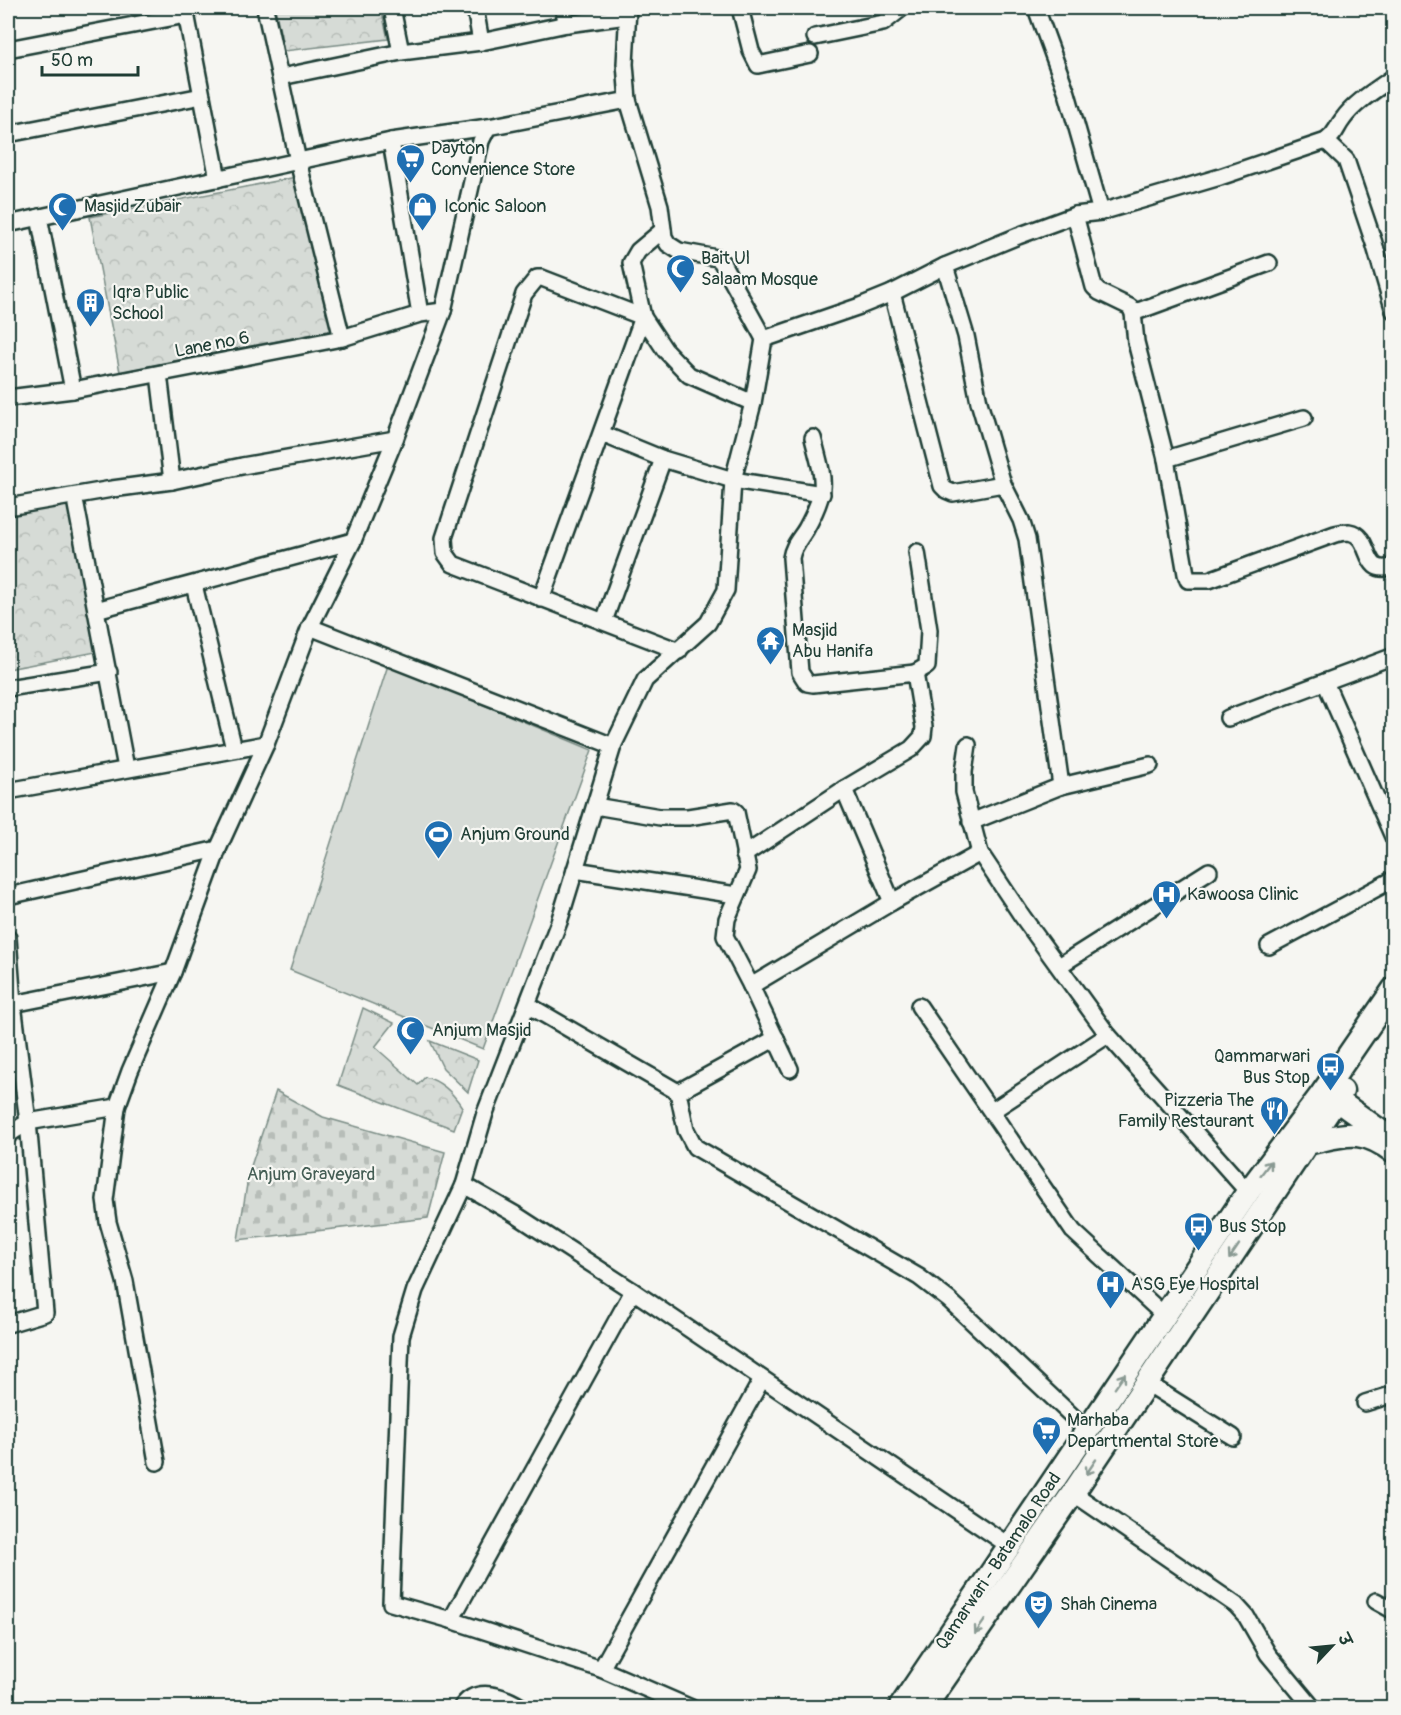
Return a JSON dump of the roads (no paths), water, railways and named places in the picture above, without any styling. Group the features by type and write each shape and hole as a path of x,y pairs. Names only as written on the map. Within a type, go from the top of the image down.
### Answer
{"main road":[{"path":"924,1707 1073,1493 1307,1143 1330,1095 1394,989"},
{"path":"1330,1095 1394,1013"},
{"path":"1330,1095 1394,1141"},
{"name":"Qamarwari - Batamalo Road","path":"900,1707 1248,1192 1330,1095"},
{"path":"1307,1143 1355,1134 1372,1138 1394,1152"}],"street":[{"path":"265,8 298,161 342,338"},
{"path":"392,8 401,52"},
{"path":"475,8 481,42"},
{"path":"563,8 567,24"},
{"path":"740,8 751,51 758,65 810,54"},
{"path":"815,38 883,23 902,8"},
{"path":"1036,8 1067,93 1101,212"},
{"path":"8,50 186,11 218,179"},
{"path":"281,77 401,52 481,42 628,12 625,64 628,100 660,206 664,237 673,248 688,254 717,258 721,261 764,339 753,403 733,480 726,590 708,623 645,680 613,746 559,922 485,1113 465,1185 415,1290 401,1336 391,1603 601,1669 691,1707"},
{"path":"764,339 860,306 892,293 945,266 1076,215 1101,212 1220,177 1326,141 1336,133 1343,119 1365,98 1394,76"},
{"path":"8,134 202,96"},
{"path":"8,224 391,141 488,127 628,100"},
{"path":"157,1462 125,1281 108,1222 105,1200 117,1107 173,972 218,849 266,744 310,627 353,541 395,439 442,311 481,141 488,127"},
{"path":"391,141 420,314"},
{"path":"1326,141 1346,160 1394,311"},
{"path":"1076,215 1094,287 1099,292 1130,307 1133,313 1136,342 1166,459 1186,574 1190,581 1209,580 1335,534 1348,532 1362,540 1372,564 1379,568 1394,566"},
{"path":"39,218 73,390"},
{"path":"663,230 638,251 631,263 643,317 665,350 689,375 753,403"},
{"path":"1133,313 1269,263"},
{"path":"945,266 966,336 979,402 1003,484 1021,520 1027,539 1061,786"},
{"path":"643,317 537,278 525,294 443,546 453,564 679,651"},
{"path":"892,293 942,486 953,493 1003,484"},
{"name":"Lane no 6","path":"8,398 73,390 342,338 420,314 442,311"},
{"path":"541,598 643,317"},
{"path":"159,374 172,481"},
{"path":"1166,459 1304,418"},
{"path":"602,434 663,459 733,480 822,495"},
{"path":"813,438 824,483 821,502 795,543 791,558 799,656 803,679 807,683 915,673 927,666 929,630 917,552"},
{"path":"8,507 172,481 395,439"},
{"path":"604,621 663,459"},
{"path":"76,506 126,768"},
{"path":"96,610 353,541"},
{"path":"194,585 234,749"},
{"path":"310,627 613,746"},
{"path":"1228,718 1394,656"},
{"path":"8,688 109,672"},
{"path":"744,855 844,789 911,749 923,736 924,728 915,673"},
{"path":"1325,682 1394,839"},
{"path":"8,791 266,744"},
{"path":"968,745 964,792 980,853 1022,916 1108,1035 1248,1192"},
{"path":"971,822 1061,786 1150,765"},
{"path":"844,789 892,902"},
{"path":"595,806 660,817 688,817 735,810 748,870 727,919 725,936 790,1069"},
{"path":"8,896 218,849"},
{"path":"751,986 892,902 980,853"},
{"path":"575,870 736,895"},
{"path":"1059,966 1209,871"},
{"path":"1269,946 1394,879"},
{"path":"8,938 13,1004 28,1122 45,1313 8,1324"},
{"path":"13,1004 173,972"},
{"path":"528,1005 678,1092 687,1130 695,1147 919,1277 950,1300 1086,1430"},
{"path":"919,1006 1073,1232 1165,1316"},
{"path":"992,1111 1108,1035"},
{"path":"678,1092 776,1038"},
{"path":"8,1135 28,1122 117,1107"},
{"path":"465,1185 516,1215 633,1291 1008,1545"},
{"path":"451,1620 633,1291"},
{"path":"601,1669 762,1378"},
{"path":"1147,1383 1233,1437"},
{"path":"1365,1403 1394,1394"},
{"path":"1073,1493 1236,1605 1246,1616 1268,1654 1313,1707"},
{"path":"1376,1601 1394,1611"},
{"path":"461,1707 466,1700 480,1694 509,1699 523,1707"}],"place":[{"name":"Dayton Convenience Store","path":"410,184"},
{"name":"Masjid Zubair","path":"63,232"},
{"name":"Iconic Saloon","path":"423,232"},
{"name":"Bait Ul Salaam Mosque","path":"680,294"},
{"name":"Iqra Public School","path":"91,328"},
{"name":"Masjid Abu Hanifa","path":"771,666"},
{"name":"Anjum Ground","path":"439,860"},
{"name":"Kawoosa Clinic","path":"1166,920"},
{"name":"Anjum Masjid","path":"411,1056"},
{"name":"Qammarwari Bus Stop","path":"1331,1092"},
{"name":"Pizzeria The Family Restaurant","path":"1275,1136"},
{"name":"Bus Stop","path":"1198,1252"},
{"name":"ASG Eye Hospital","path":"1110,1310"},
{"name":"Marhaba Departmental Store","path":"1046,1456"},
{"name":"Shah Cinema","path":"1039,1630"}],"park label":[{"name":"Anjum Graveyard","path":"311,1174"}]}
